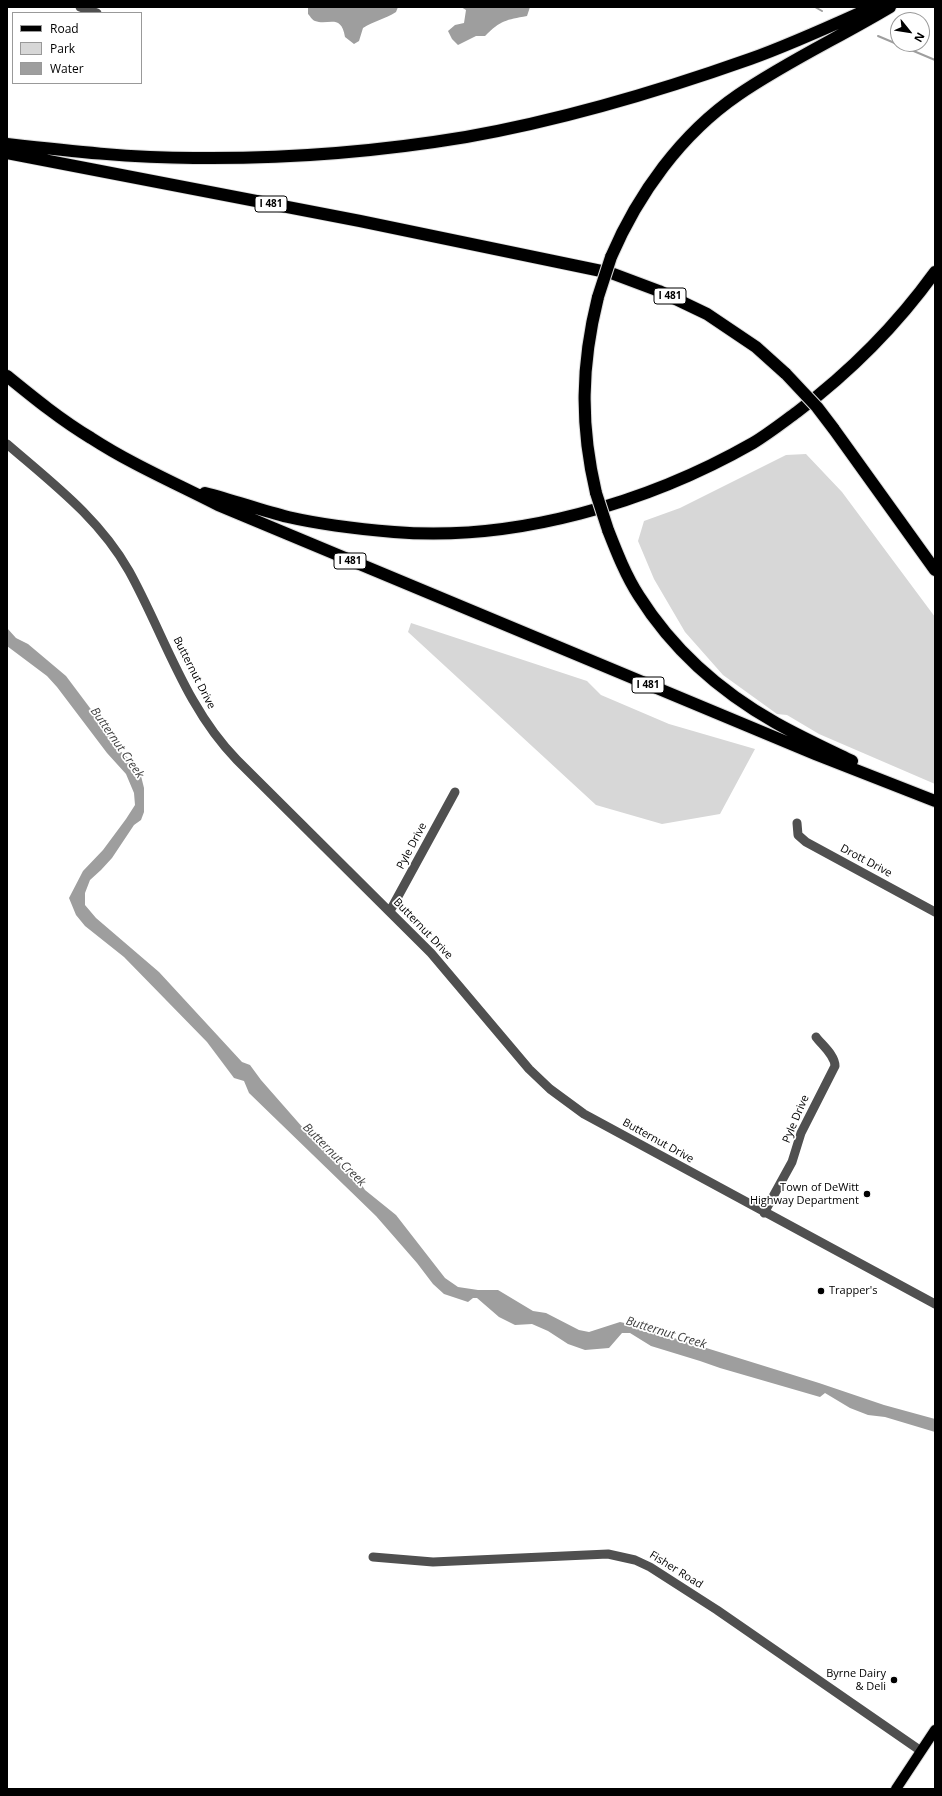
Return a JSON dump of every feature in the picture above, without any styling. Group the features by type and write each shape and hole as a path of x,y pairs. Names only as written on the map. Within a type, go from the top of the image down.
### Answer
{"highway":[{"path":"7,144 122,155 192,158 268,158 381,149 465,137 593,109 640,95 750,59 873,7"},
{"path":"890,7 763,79 737,96 713,115 683,144 652,182 629,219 611,257 598,297 587,346 583,390 589,465 596,493 608,530 622,564 638,596 657,622 686,656 708,676 740,700 776,723 912,792"},
{"name":"I 481","path":"7,153 360,221 611,273 659,291 707,314 756,347 786,374 817,407 833,428 935,570"},
{"path":"183,487 288,517 337,526 396,532 478,531 545,522 595,510 686,477 754,442 814,399 852,367 906,311 935,272"},
{"name":"I 481","path":"7,376 42,404 90,438 145,469 224,508 815,754 935,801"}],"main road":[{"path":"896,1789 935,1730"}],"street":[{"path":"80,7 94,12"},
{"name":"Butternut Drive","path":"7,444 82,510 105,534 128,570 193,701 217,737 231,754 432,953 529,1069 566,1102 584,1114 764,1213 935,1304"},
{"name":"Pyle Drive","path":"390,911 455,792"},
{"name":"Drott Drive","path":"796,823 798,835 806,842 935,912"},
{"name":"Pyle Drive","path":"764,1213 792,1162 801,1133 835,1066 835,1062 831,1055 816,1037"},
{"name":"Fisher Road","path":"373,1557 433,1562 608,1554 636,1560 650,1567 716,1610 921,1751"}],"green space":[{"path":"806,454 842,492 935,617 935,784 819,734 787,715 777,714 723,675 685,632 654,579 638,541 644,521 680,508 786,455"},
{"path":"411,623 587,681 601,695 669,724 755,749 720,814 662,824 596,805 408,632"}],"water":[{"path":"308,7 398,7 396,12 363,28 359,41 354,44 345,37 343,30 337,23 313,20 308,14"},
{"path":"461,7 530,7 527,16 504,22 495,27 485,36 476,36 458,45 452,39 448,31 455,25 464,23 466,10"},
{"path":"7,628 16,638 28,644 66,676 102,724 114,736 118,749 139,768 144,788 144,812 141,820 134,825 112,858 90,880 85,893 85,905 96,918 159,972 242,1062 250,1065 261,1080 304,1129 356,1176 365,1190 396,1215 445,1278 458,1287 478,1290 498,1290 533,1311 546,1313 579,1330 589,1332 620,1322 647,1328 658,1333 819,1383 884,1405 935,1419 935,1432 885,1417 868,1415 850,1408 825,1393 820,1397 651,1346 630,1333 622,1333 609,1348 585,1350 568,1344 548,1331 532,1324 515,1325 499,1317 477,1298 473,1298 468,1302 444,1294 433,1284 417,1263 376,1216 249,1093 244,1081 234,1078 207,1042 124,957 85,926 76,915 69,898 83,871 103,850 135,805 134,793 126,774 107,753 57,687 47,676 7,646"}],"waterway":[{"path":"815,7 822,11"},
{"path":"878,36 935,60"}],"place":[{"name":"Town of DeWitt Highway Department","path":"867,1194"},
{"name":"Trapper's","path":"821,1291"},
{"name":"Byrne Dairy & Deli","path":"894,1680"}],"water label":[{"name":"Butternut Creek","path":"117,743"},
{"name":"Butternut Creek","path":"334,1155"},
{"name":"Butternut Creek","path":"666,1333"}]}
